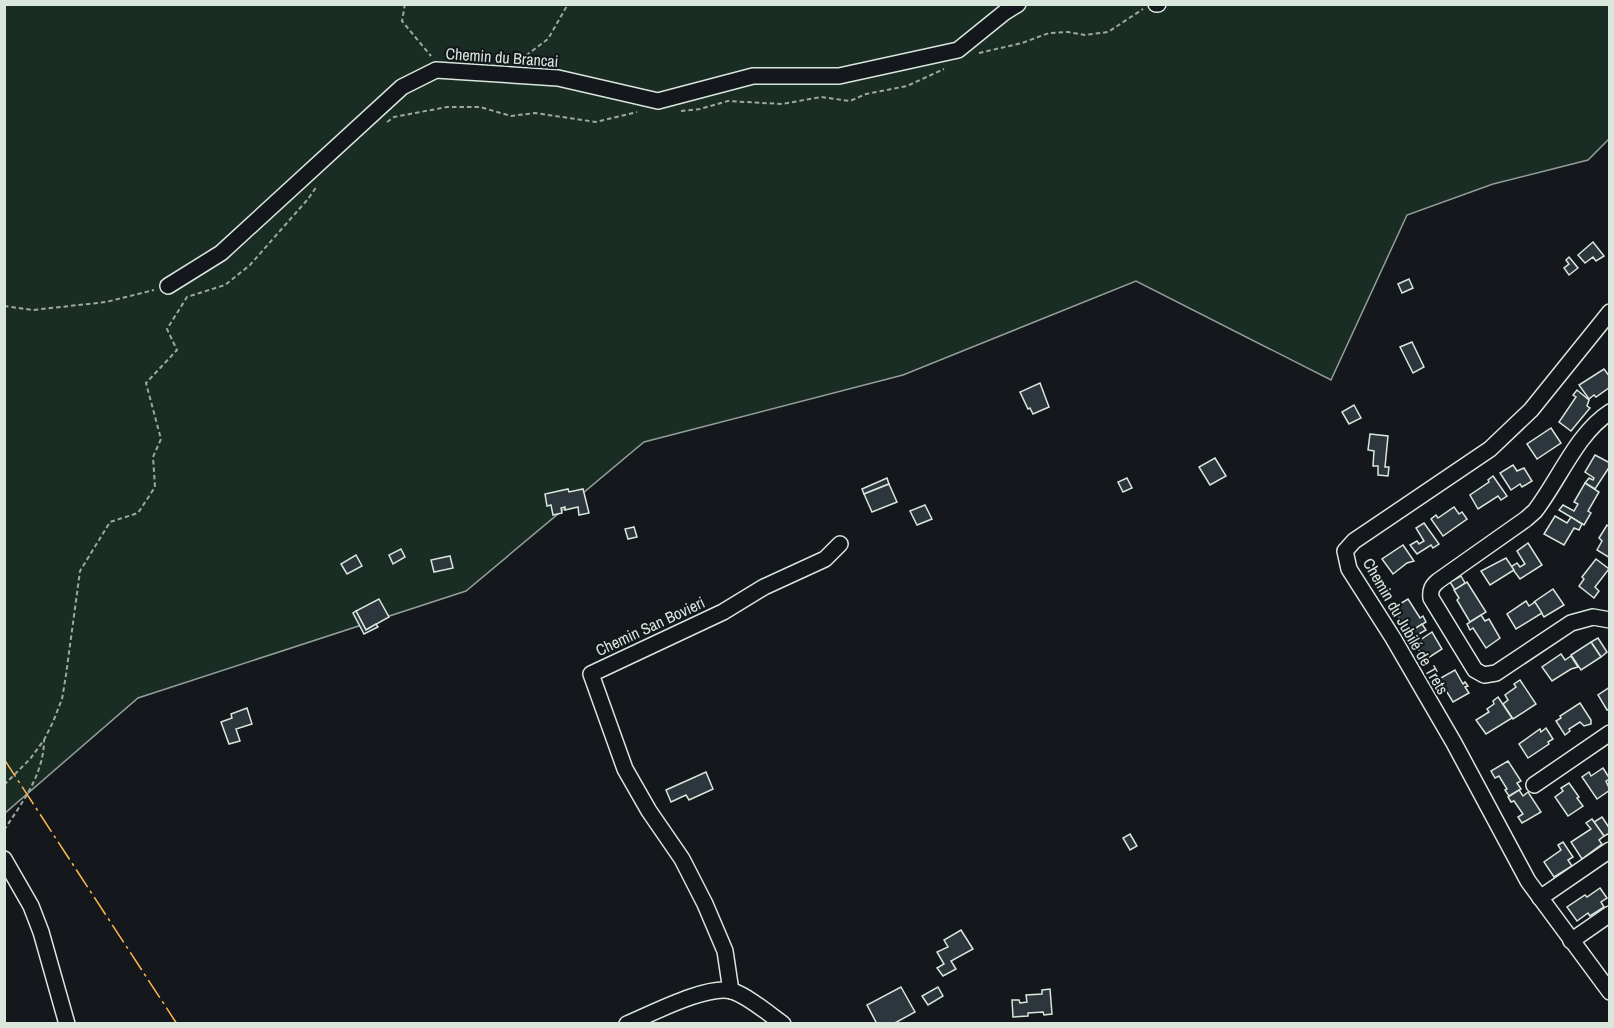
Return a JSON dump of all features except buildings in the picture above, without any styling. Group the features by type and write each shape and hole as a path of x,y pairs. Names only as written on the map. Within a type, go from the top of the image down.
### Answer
{"street":[{"name":"Chemin du Brancai","path":"168,286 221,254 402,87 436,70 558,78 658,100 753,76 839,76 958,50 1018,4"},
{"name":"Chemin du Jubilé de Trets","path":"1610,312 1531,410 1490,449 1354,541 1345,551 1349,569 1393,638 1454,743 1528,881 1610,992"},
{"path":"1608,616 1593,617 1571,623 1496,673 1484,675 1474,670 1431,598 1431,593 1434,584 1535,511 1583,439 1594,425 1610,412"},
{"name":"Chemin San Bovieri","path":"731,991 725,951 705,903 682,859 649,812 625,769 591,674 723,612 765,586 825,559 840,544"},
{"path":"1534,784 1610,733"},
{"path":"1540,898 1610,850"},
{"path":"4,859 31,906 41,932 67,1023"},
{"path":"1571,940 1610,914"},
{"path":"627,1023 698,994 714,991 731,991 783,1023"}],"path":[{"path":"405,4 402,21 430,53 436,70"},
{"path":"521,60 548,39 568,4"},
{"path":"977,54 1022,43 1049,33 1108,32 1139,10 1157,5"},
{"path":"676,112 700,109 728,101 782,104 821,97 849,101 866,94 907,86 949,66"},
{"path":"385,123 394,117 447,107 480,107 511,116 535,113 596,122 643,111"},
{"path":"4,830 24,800 38,770 44,740 62,699 80,571 110,522 138,513 154,487 153,457 161,439 146,383 177,350 167,329 187,297 225,285 250,266 320,182"},
{"path":"4,306 33,310 106,303 168,286"},
{"path":"4,785 30,759 44,740"}],"green space":[{"path":"5,5 1609,5 1609,139 1588,160 1493,184 1407,215 1331,380 1136,281 903,375 644,442 466,591 138,698 5,813"}],"power":[{"path":"4,759 177,1024"}]}
